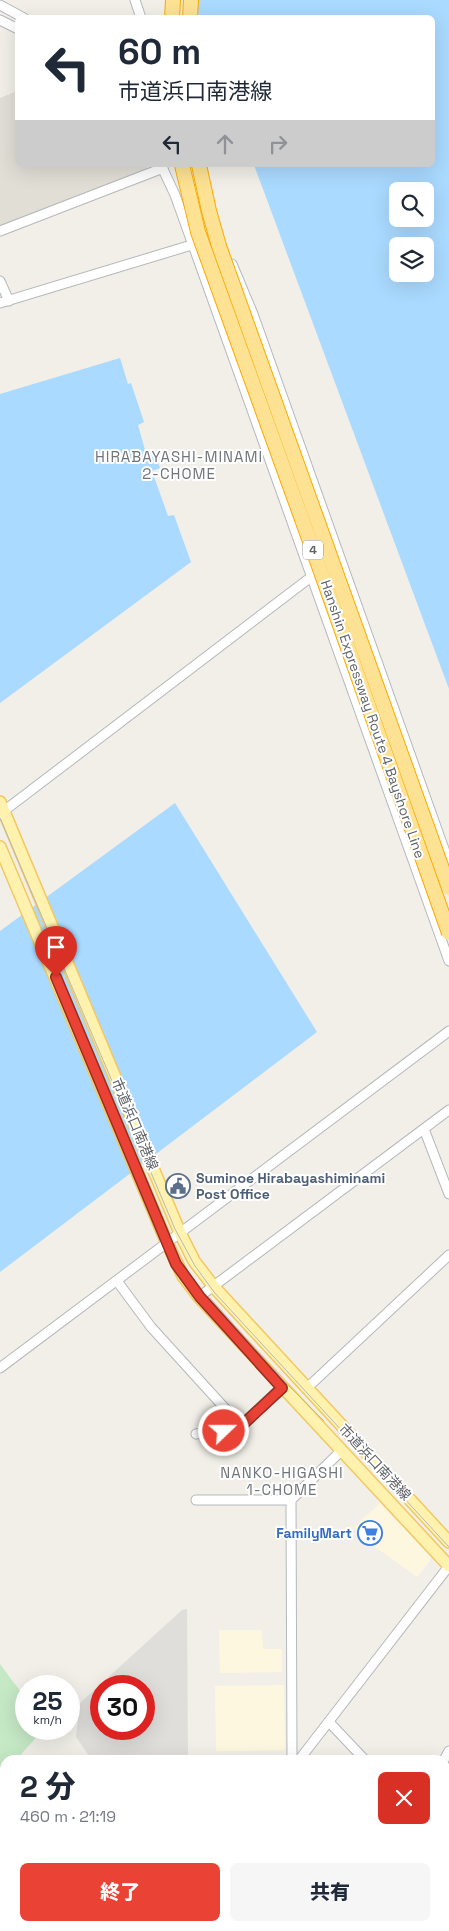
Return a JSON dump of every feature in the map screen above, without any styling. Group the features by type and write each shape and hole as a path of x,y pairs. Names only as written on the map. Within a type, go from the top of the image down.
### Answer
{"highway":[{"path":"172,15 173,0"},
{"path":"190,15 191,0"},
{"name":"Hanshin Expressway Route 4 Bayshore Line","path":"181,167 204,250 324,578 449,933"},
{"name":"Hanshin Expressway Route 4 Bayshore Line","path":"199,167 219,246 449,888"}],"main road":[{"name":"市道浜口南港線","path":"1,809 180,1233 194,1261 214,1287 449,1542"},
{"name":"市道浜口南港線","path":"0,847 167,1243 184,1276 200,1297 282,1388 449,1566"}],"street":[{"path":"135,0 140,15"},
{"path":"0,5 18,15"},
{"path":"1,22 15,28"},
{"path":"0,232 160,167"},
{"path":"162,167 176,196 449,961"},
{"path":"181,167 218,237 253,314 449,863"},
{"path":"0,281 4,302 218,237"},
{"path":"1,809 311,577 342,565"},
{"path":"0,1368 449,1031"},
{"path":"200,1297 449,1110"},
{"path":"424,1129 449,1194"},
{"path":"307,1388 449,1255"},
{"path":"117,1281 151,1327 241,1426"},
{"path":"196,1434 238,1429 282,1388"},
{"path":"196,1500 291,1500 341,1451"},
{"path":"291,1500 292,1755"},
{"path":"303,1755 449,1566"},
{"path":"329,1722 360,1755"}],"shaded area":[{"path":"15,92 15,167 148,167 147,169 0,226 0,98"},
{"path":"380,1503 430,1556 430,1561 417,1577 371,1544 354,1527"},
{"path":"187,1609 188,1755 89,1755 78,1740 80,1740 80,1703 90,1694 90,1740 155,1740 155,1675 111,1675 182,1610"},
{"path":"219,1630 262,1630 263,1649 282,1649 282,1672 220,1673"},
{"path":"284,1685 285,1750 216,1751 215,1686"}],"green space":[{"path":"0,1664 15,1684 15,1740 34,1740 20,1755 0,1755"}],"water":[{"path":"191,0 449,0 449,689 255,167 435,167 435,15 197,15"},
{"path":"120,358 128,384 131,383 144,422 138,425 145,450 148,454 154,452 160,468 152,471 168,516 174,515 191,562 0,703 0,394"},
{"path":"175,803 317,1032 0,1272 0,931"}],"tram line":[{"path":"0,818 175,1229 195,1266 214,1292 449,1547"},
{"path":"210,1298 284,1381 324,1421"}],"place":[{"name":"Suminoe Hirabayashiminami Post Office","path":"178,1186"},
{"name":"FamilyMart","path":"370,1533"}],"district":[{"name":"HIRABAYASHI-MINAMI 2-CHOME","path":"179,464"},
{"name":"NANKO-HIGASHI 1-CHOME","path":"282,1480"}],"route":[{"path":"56,977 176,1264 200,1297 282,1388 238,1429 224,1431"}]}
